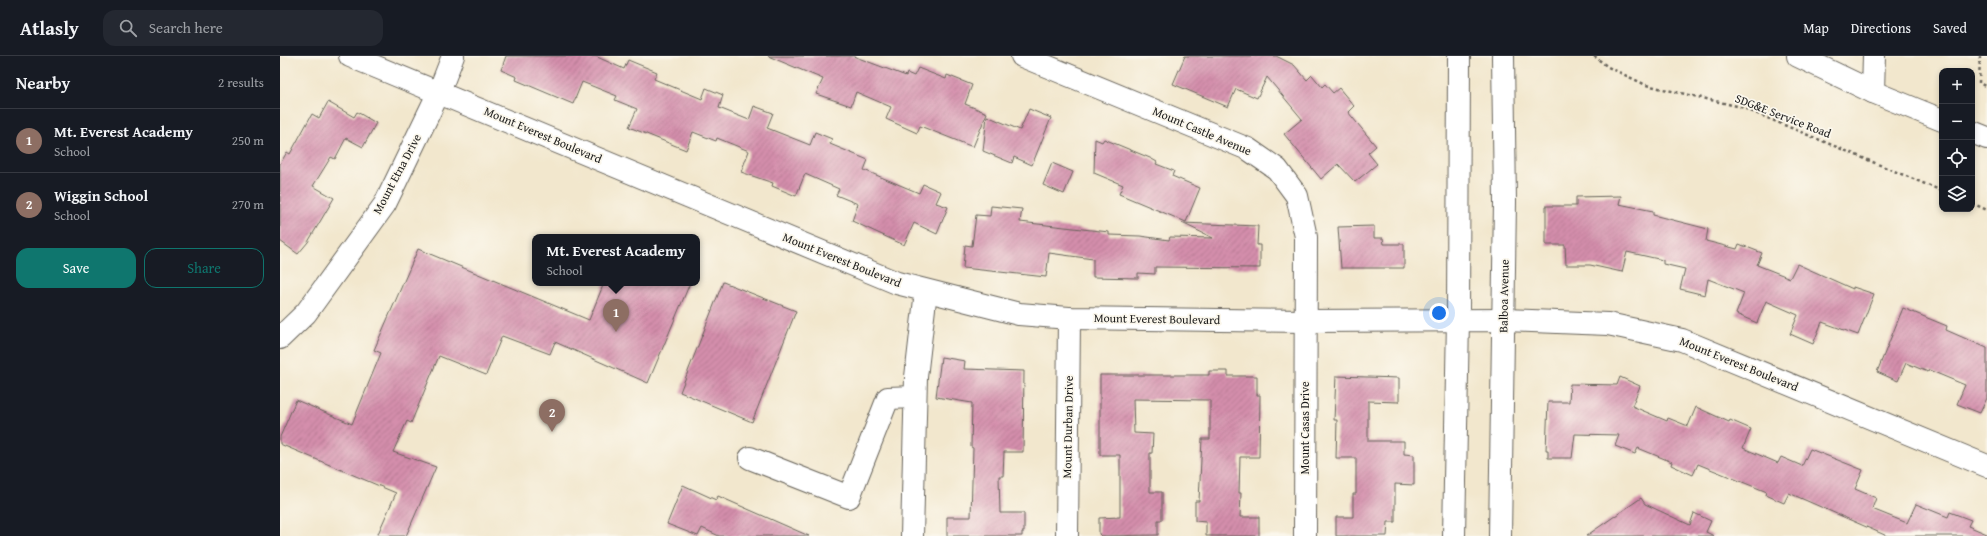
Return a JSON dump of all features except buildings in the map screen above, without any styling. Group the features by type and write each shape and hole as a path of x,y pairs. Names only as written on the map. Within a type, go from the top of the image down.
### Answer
{"street":[{"name":"Mount Everest Boulevard","path":"350,56 897,283 926,291 1019,314 1069,318 1306,321 1458,319 1608,324 1682,340 1987,466"},
{"name":"Mount Etna Drive","path":"280,338 306,313 385,204 439,92 453,56"},
{"name":"Mount Castle Avenue","path":"1022,56 1248,149 1277,169 1297,196 1306,237 1306,321"},
{"path":"1454,536 1458,319 1460,56"},
{"name":"Balboa Avenue","path":"1500,536 1505,202 1503,56"},
{"path":"1798,56 1873,92 1939,119"},
{"path":"1873,92 1874,56"},
{"path":"1975,133 1987,138"},
{"path":"912,536 916,377 926,291"},
{"name":"Mount Durban Drive","path":"1067,536 1069,318"},
{"name":"Mount Casas Drive","path":"1305,536 1306,321"},
{"path":"750,458 849,497 888,398 915,397"}],"path":[{"name":"SDG&E Service Road","path":"1594,56 1608,67 1646,86 1742,107 1939,190"},
{"path":"1980,56 1979,83 1987,87"},
{"path":"1975,204 1987,210"}],"place":[{"name":"Mt. Everest Academy","path":"616,332"},
{"name":"Wiggin School","path":"552,432"}]}
